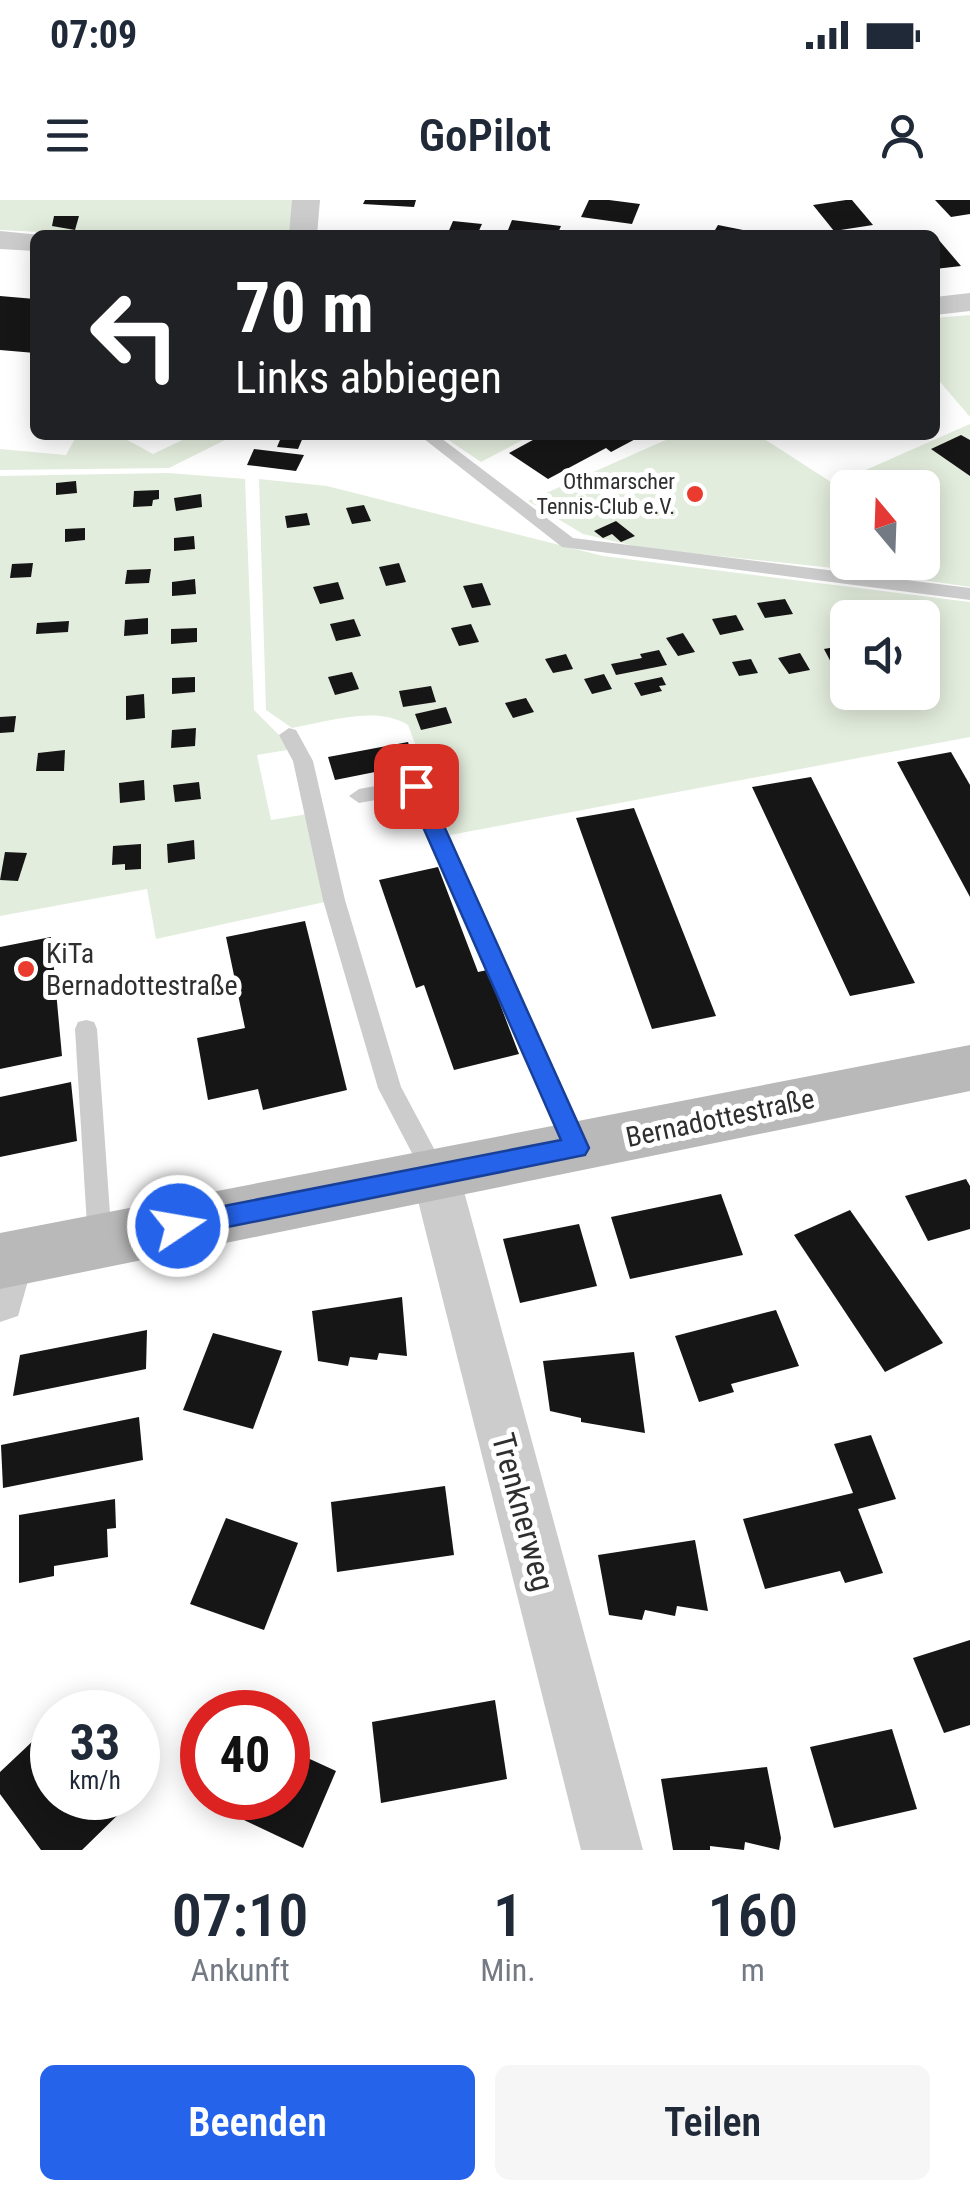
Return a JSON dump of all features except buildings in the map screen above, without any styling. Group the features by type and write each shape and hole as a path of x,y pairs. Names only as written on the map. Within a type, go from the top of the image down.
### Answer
{"street":[{"path":"303,230 306,200"},
{"path":"0,240 30,242"},
{"path":"940,305 970,302"},
{"name":"Bernadottestraße","path":"3,1273 100,1242 970,1068"},
{"name":"Trenknerweg","path":"435,1173 612,1850"}],"lane":[{"path":"433,440 568,542 970,594"},
{"path":"289,735 303,760 334,900 390,1088 435,1173"},
{"path":"360,796 416,786 577,1148"},
{"path":"86,1030 100,1242"}],"green space":[{"path":"0,200 300,200 297,230 0,230"},
{"path":"970,315 970,417 940,382 940,318"},
{"name":"Othmarscher Tennis-Club e.V.","path":"970,424 970,587 923,580 940,580 940,470 866,470"},
{"path":"74,440 127,440 153,454 182,440 225,440 169,468 0,470 0,449 66,455"},
{"path":"448,440 523,440 481,462"},
{"name":"Othmarscher Tennis-Club e.V.","path":"666,440 766,440 830,481 830,568 643,548 583,534 528,501"},
{"path":"169,473 245,479 254,710 293,749 257,755 271,820 314,813 334,900 156,939 147,889 0,916 0,476"},
{"path":"259,479 327,486 603,556 970,602 970,737 450,835 408,725 381,716 366,716 292,728 266,710"}],"place":[{"name":"Othmarscher Tennis-Club e.V.","path":"695,494"},
{"name":"KiTa Bernadottestraße","path":"26,969"}],"route":[{"path":"178,1226 577,1148 416,786"}]}
